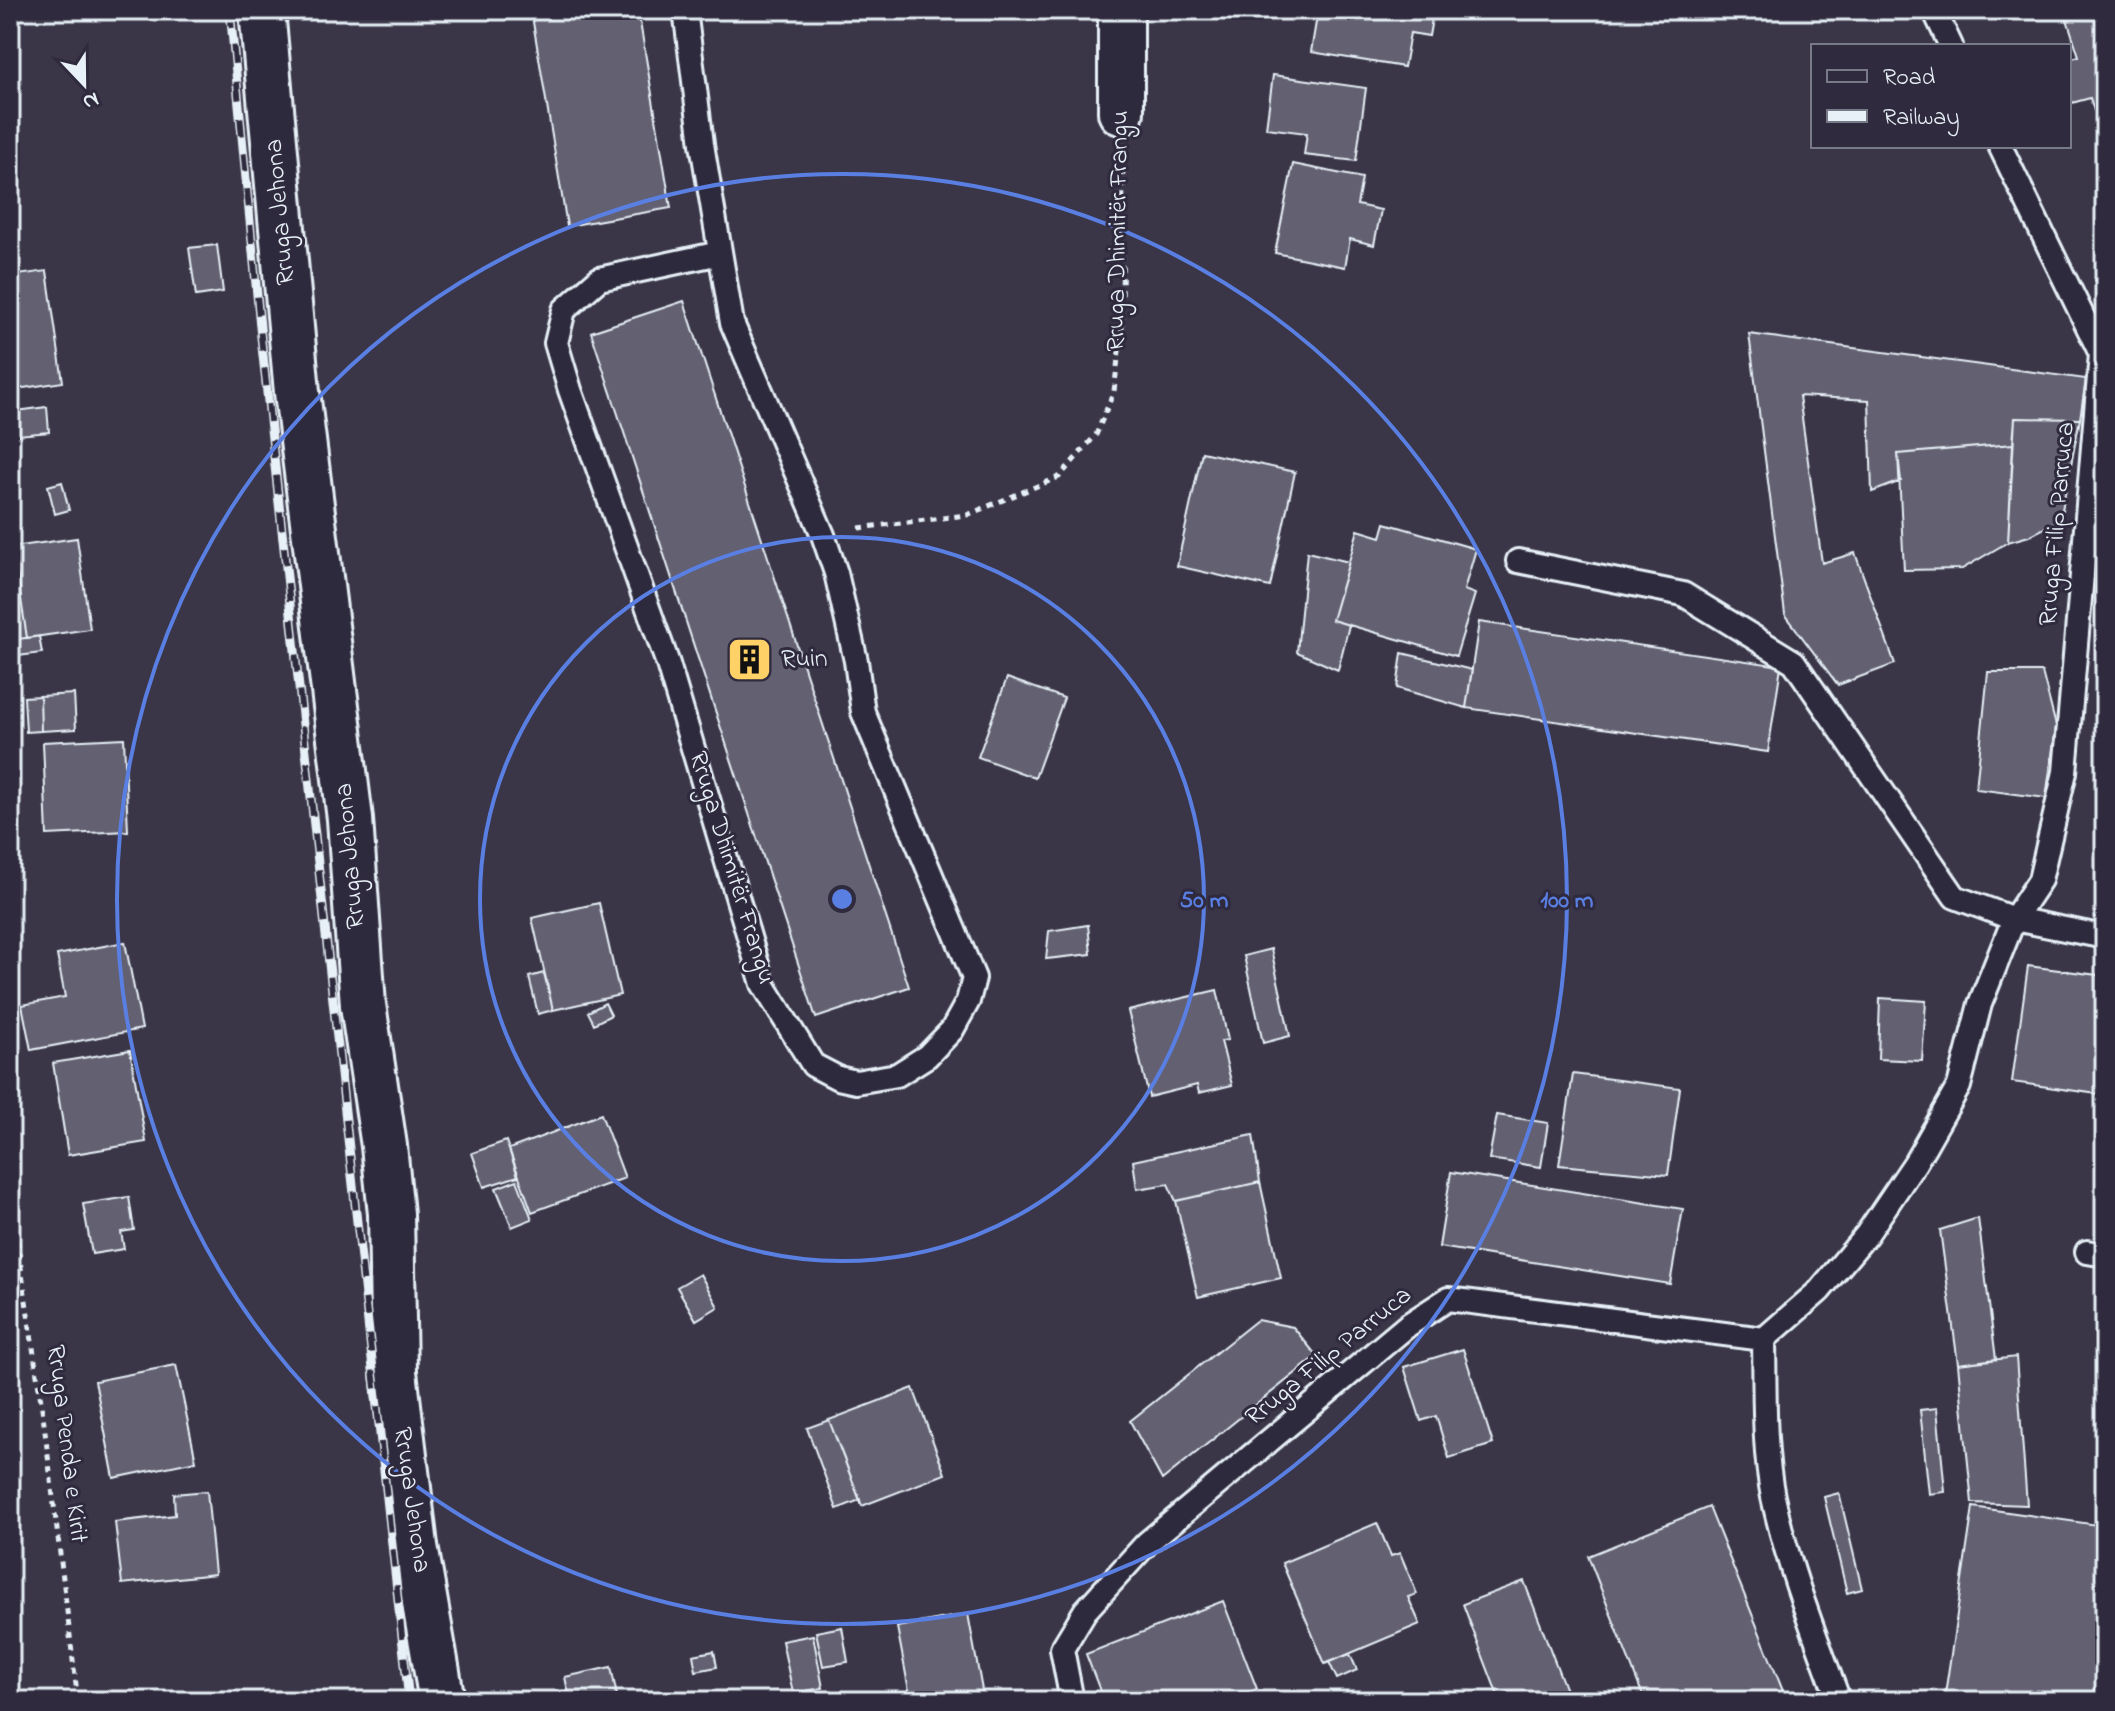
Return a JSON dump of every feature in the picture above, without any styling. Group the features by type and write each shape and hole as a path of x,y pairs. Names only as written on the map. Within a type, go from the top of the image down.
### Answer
{"street":[{"name":"Rruga Jehona","path":"262,10 297,392 350,819 363,1005 389,1200 394,1372 415,1546 442,1701"},
{"name":"Rruga Dhimitër Frangu","path":"1121,10 1121,112"}],"lane":[{"name":"Rruga Dhimitër Frangu","path":"685,10 702,144 732,323 823,535 856,661 863,712 974,978 968,1001 952,1030 927,1056 897,1075 856,1082 838,1078 813,1065 763,984 668,664 556,343 564,310 599,279 720,253"},
{"path":"1934,10 1950,44"},
{"name":"Rruga Filip Parruca","path":"1072,1701 1062,1649 1085,1611 1147,1543 1408,1325 1448,1299 1764,1339 1819,1291 1867,1234 1915,1163 1959,1086 1980,1004 2014,919 2040,880 2065,772 2101,354 2001,148"},
{"path":"1518,561 1683,594 1794,662 1955,897 2014,919 2105,937"},
{"path":"1764,1339 1765,1423 1773,1497 1805,1608 1839,1701"}],"path":[{"name":"Rruga Dhimitër Frangu","path":"823,535 877,524 967,515 1059,477 1096,435 1114,391 1122,327 1124,177 1121,112"},
{"name":"Rruga Penda e Kirit","path":"10,1193 43,1415 78,1701"}],"building":[{"path":"531,10 638,10 671,208 567,226"},
{"path":"1318,10 1415,10 1433,13 1429,36 1410,33 1404,67 1311,52"},
{"path":"2064,10 2105,10 2105,145 2090,98 2072,103 2071,58 2079,56"},
{"path":"1273,75 1366,88 1356,161 1304,155 1307,133 1266,128"},
{"path":"1293,164 1362,178 1357,205 1381,210 1374,245 1350,239 1345,267 1275,253"},
{"path":"217,245 223,292 196,296 189,248"},
{"path":"47,271 63,382 10,390 10,276"},
{"name":"Ruin","path":"684,301 909,987 816,1018 591,332"},
{"path":"1749,334 2086,379 2080,419 2015,418 2013,444 1898,454 1901,481 1872,492 1869,400 1799,396 1822,563 1855,553 1895,664 1838,685 1785,614"},
{"path":"47,407 49,432 18,435 16,411"},
{"path":"2015,418 2080,419 2060,520 2029,536 2008,542"},
{"path":"2013,444 2008,542 1962,569 1904,570 1898,454"},
{"path":"1202,452 1295,472 1270,587 1177,566"},
{"path":"62,482 69,510 55,514 48,486"},
{"path":"1385,523 1476,549 1464,590 1475,594 1456,656 1332,620 1358,530 1381,537"},
{"path":"77,538 90,629 27,638 13,547"},
{"path":"10,547 13,547 27,638 10,640"},
{"path":"1307,552 1349,562 1332,620 1349,625 1338,670 1297,652"},
{"path":"1479,622 1781,666 1768,752 1466,708"},
{"path":"39,636 42,653 10,657 10,640"},
{"path":"1402,653 1472,670 1466,708 1397,688"},
{"path":"1988,672 2042,672 2056,726 2046,798 1976,789"},
{"path":"1007,678 1064,698 1035,778 978,757"},
{"path":"74,694 76,729 41,731 40,696"},
{"path":"40,696 41,731 26,732 24,697"},
{"path":"124,738 128,831 47,835 43,742"},
{"path":"599,903 620,995 553,1010 532,918"},
{"path":"1088,925 1091,954 1046,959 1049,931"},
{"path":"125,942 142,1029 31,1050 22,1005 65,997 57,955"},
{"path":"1271,949 1290,1036 1263,1043 1244,956"},
{"path":"2028,966 2105,976 2105,1095 2012,1082"},
{"path":"544,973 553,1010 538,1014 529,977"},
{"path":"1217,990 1228,1040 1221,1041 1232,1085 1199,1093 1197,1085 1149,1097 1128,1011"},
{"path":"1880,998 1926,1001 1922,1061 1878,1059"},
{"path":"605,1003 611,1015 594,1024 588,1012"},
{"path":"130,1050 146,1142 68,1155 53,1063"},
{"path":"1573,1074 1680,1088 1668,1175 1559,1165"},
{"path":"601,1114 625,1178 532,1212 509,1149"},
{"path":"1497,1115 1548,1123 1541,1167 1489,1159"},
{"path":"1253,1135 1260,1182 1176,1201 1168,1184 1137,1189 1133,1161"},
{"path":"506,1141 518,1176 484,1187 472,1153"},
{"path":"1451,1172 1683,1209 1670,1284 1439,1247"},
{"path":"517,1180 532,1219 512,1227 496,1188"},
{"path":"1260,1182 1281,1278 1198,1297 1176,1201"},
{"path":"129,1197 134,1230 121,1232 124,1249 92,1254 83,1204"},
{"path":"1978,1218 1996,1359 1958,1364 1940,1230"},
{"path":"700,1274 718,1307 696,1320 677,1287"},
{"path":"1257,1320 1293,1327 1317,1356 1162,1480 1130,1421"},
{"path":"1463,1349 1493,1444 1449,1458 1436,1416 1421,1421 1404,1367"},
{"path":"2016,1357 2027,1505 1972,1503 1958,1364"},
{"path":"176,1365 196,1461 114,1478 95,1381"},
{"path":"913,1388 945,1474 862,1506 829,1420"},
{"path":"1937,1408 1945,1492 1929,1494 1920,1410"},
{"path":"829,1420 860,1500 837,1509 807,1428"},
{"path":"207,1491 215,1574 122,1584 115,1522 175,1515 174,1494"},
{"path":"1839,1493 1862,1589 1847,1593 1824,1497"},
{"path":"1709,1507 1787,1701 1645,1701 1588,1556"},
{"path":"1973,1507 2105,1526 2105,1629 2094,1701 1944,1701"},
{"path":"1377,1523 1391,1556 1400,1553 1417,1594 1408,1597 1420,1624 1325,1664 1282,1563"},
{"path":"1524,1581 1570,1701 1500,1701 1463,1604"},
{"path":"1223,1601 1257,1689 1228,1701 1104,1701 1086,1654"},
{"path":"968,1614 984,1701 911,1701 897,1627"},
{"path":"842,1627 848,1662 823,1666 816,1632"},
{"path":"813,1635 823,1688 793,1693 782,1641"},
{"path":"714,1651 717,1667 696,1671 693,1655"},
{"path":"1350,1654 1357,1670 1337,1679 1329,1662"},
{"path":"611,1667 618,1701 545,1701 544,1695 568,1691 565,1677"}],"railway":[{"path":"230,10 261,337 409,1701"}],"place":[{"name":"Ruin","path":"750,660"}]}
